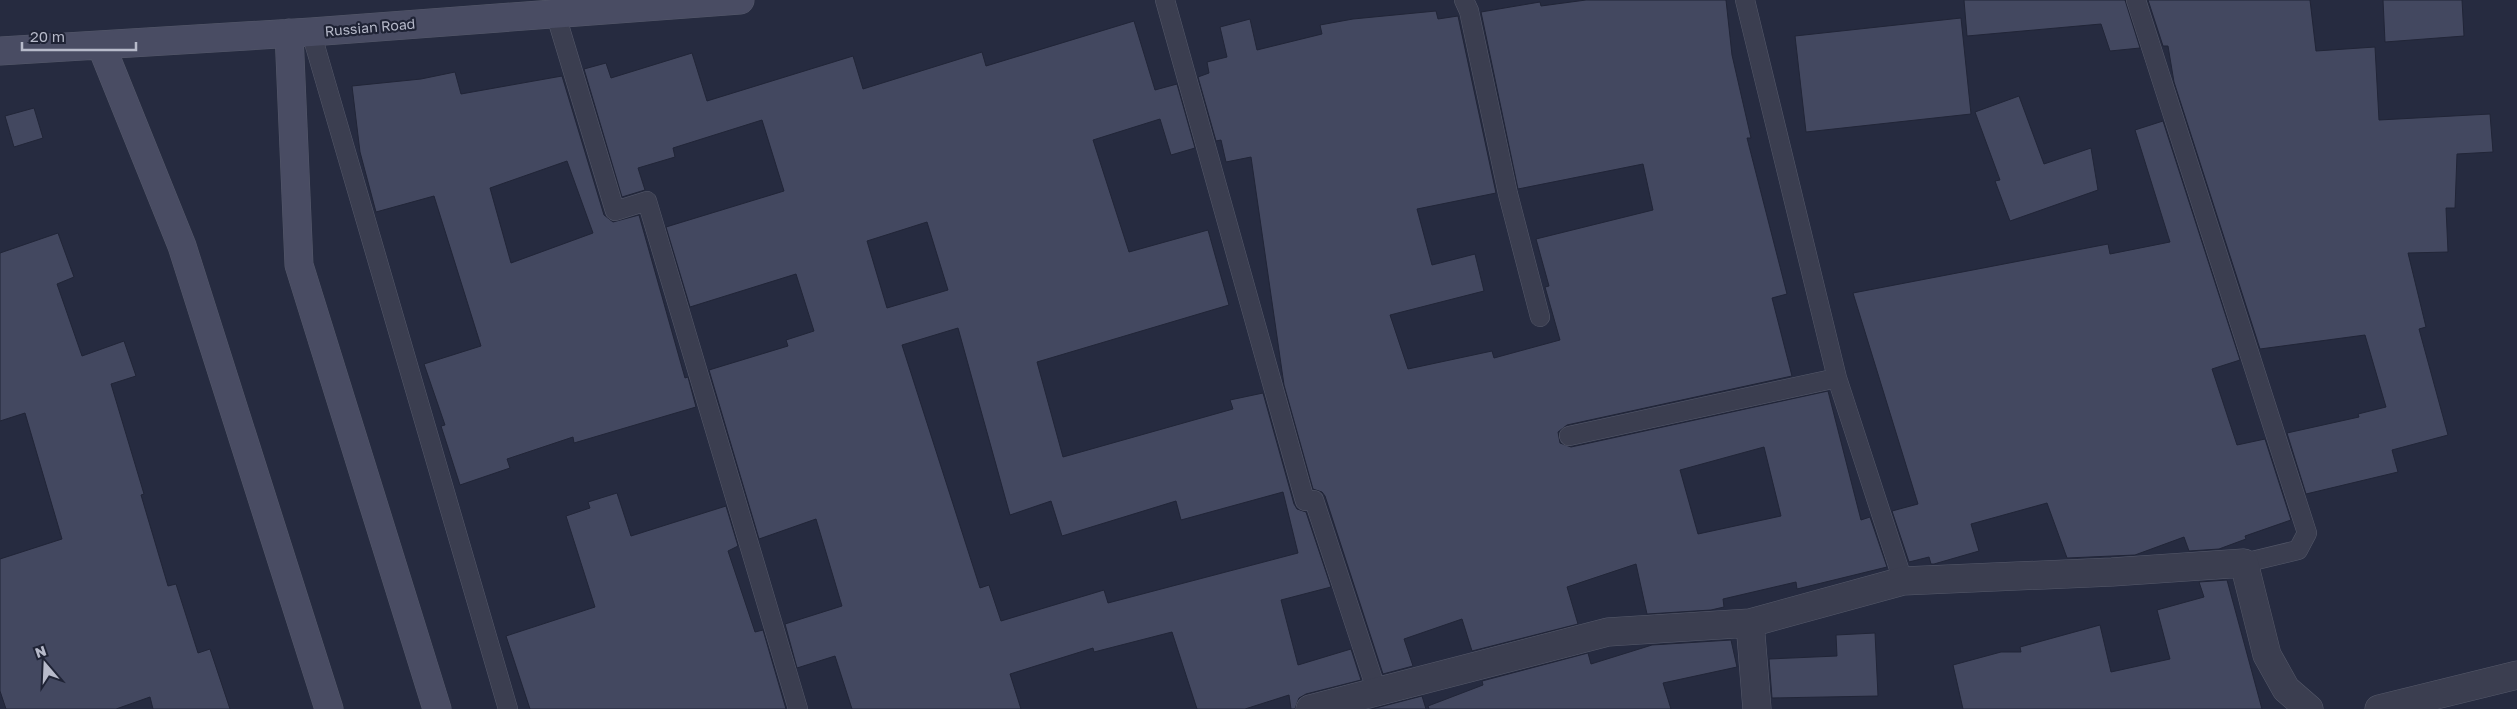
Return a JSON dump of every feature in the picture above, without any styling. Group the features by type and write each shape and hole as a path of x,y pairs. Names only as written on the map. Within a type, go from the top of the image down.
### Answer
{"street":[{"name":"Russian Road","path":"0,50 300,33 555,12 740,0"},
{"path":"300,33 299,265 437,709"},
{"path":"101,45 182,246 329,709"},
{"path":"1310,709 1608,632 1750,623 1903,581 2112,572 2244,563 2267,656 2286,689 2309,709"},
{"path":"1750,623 1757,709"},
{"path":"2379,709 2517,675"}],"lane":[{"path":"1165,0 1305,501 1314,500 1377,692"},
{"path":"1464,0 1469,11 1508,194 1540,317"},
{"path":"1745,0 1837,378 1903,581"},
{"path":"2136,0 2307,533 2298,550 2244,563"},
{"path":"555,12 615,211 647,201 798,709"},
{"path":"300,33 508,709"},
{"path":"1569,436 1837,378"}],"building":[{"path":"1586,0 1726,0 1732,55 1751,138 1747,138 1787,294 1772,298 1792,376 1567,425 1558,432 1560,443 1571,447 1828,391 1861,520 1870,517 1887,567 1797,589 1796,582 1723,599 1724,607 1711,610 1647,614 1636,564 1567,587 1578,624 1472,651 1462,619 1404,639 1413,666 1383,674 1325,496 1322,492 1313,489 1284,385 1251,157 1226,162 1221,140 1216,141 1198,77 1209,73 1207,62 1227,57 1220,27 1250,19 1257,50 1322,34 1320,25 1353,19 1436,11 1438,19 1458,16 1496,193 1417,209 1432,265 1475,254 1484,291 1390,315 1408,369 1492,351 1494,358 1560,340 1545,287 1549,286 1536,239 1653,210 1643,164 1518,189 1481,12 1540,2 1541,6","holes":["1764,447 1781,516 1698,534 1680,470"]},
{"path":"1964,0 2125,0 2140,48 2110,51 2101,24 1967,36"},
{"path":"2148,0 2310,0 2316,51 2375,47 2379,120 2490,114 2493,152 2457,154 2455,208 2446,208 2448,252 2408,253 2426,327 2419,329 2448,435 2392,450 2398,472 2306,494 2287,433 2359,417 2358,414 2386,407 2365,335 2260,349 2174,82 2168,46 2163,46"},
{"path":"2383,0 2462,0 2464,36 2385,42"},
{"path":"1961,18 1971,114 1806,132 1795,36"},
{"path":"1134,21 1155,90 1177,84 1195,148 1171,155 1160,119 1093,140 1129,252 1208,230 1229,305 1037,362 1063,457 1233,409 1230,400 1263,393 1294,504 1297,509 1306,512 1331,587 1281,600 1298,665 1351,649 1361,680 1306,694 1299,698 1295,709 1291,709 1289,695 1245,709 1197,709 1172,632 1094,652 1093,648 1010,674 1021,709 852,709 835,656 797,668 785,624 842,606 816,519 759,539 709,370 788,346 786,340 814,331 796,274 690,307 666,227 784,191 762,120 673,148 675,157 638,168 645,190 622,197 584,69 606,63 611,78 692,53 707,101 853,56 863,89 982,52 986,66","holes":["927,222 948,290 887,308 867,241","958,328 1010,515 1051,501 1062,536 1176,501 1181,520 1283,492 1298,553 1108,603 1104,590 1001,621 989,585 980,588 902,345"]},
{"path":"455,72 461,94 562,76 604,215 613,222 639,215 685,378 688,377 696,407 574,443 573,437 507,459 510,468 460,485 441,426 445,425 424,364 481,346 434,196 376,212 360,152 352,86 421,79","holes":["567,161 593,233 511,263 490,188"]},
{"path":"2019,96 2044,164 2091,148 2098,190 2010,221 1995,181 2000,180 1975,112"},
{"path":"34,108 43,138 14,147 5,116"},
{"path":"2163,121 2240,360 2212,369 2237,445 2265,439 2291,520 2245,536 2246,539 2219,549 2189,551 2184,537 2135,555 2067,558 2047,503 1971,524 1979,551 1934,564 1931,564 1929,557 1909,562 1892,511 1918,504 1853,293 2108,244 2110,254 2170,242 2135,130"},
{"path":"58,233 74,277 57,284 82,356 124,341 136,376 111,384 144,494 141,495 168,586 176,584 198,653 210,649 230,709 153,709 150,697 116,709 6,709 0,691 0,559 62,539 25,413 0,421 0,253"},
{"path":"617,493 631,536 726,506 738,546 728,551 755,632 763,630 786,709 530,709 506,636 595,607 566,516 590,508 588,502"},
{"path":"2227,580 2262,709 1963,709 1953,665 2001,652 2021,652 2020,647 2100,625 2111,672 2170,659 2157,610 2204,597 2199,582"},
{"path":"1875,633 1878,696 1772,698 1769,659 1837,656 1836,635"},
{"path":"1731,640 1737,667 1663,683 1671,709 1429,709 1428,706 1483,685 1482,681 1588,653 1591,664 1652,645"},
{"path":"1422,696 1426,709 1372,709"}]}
